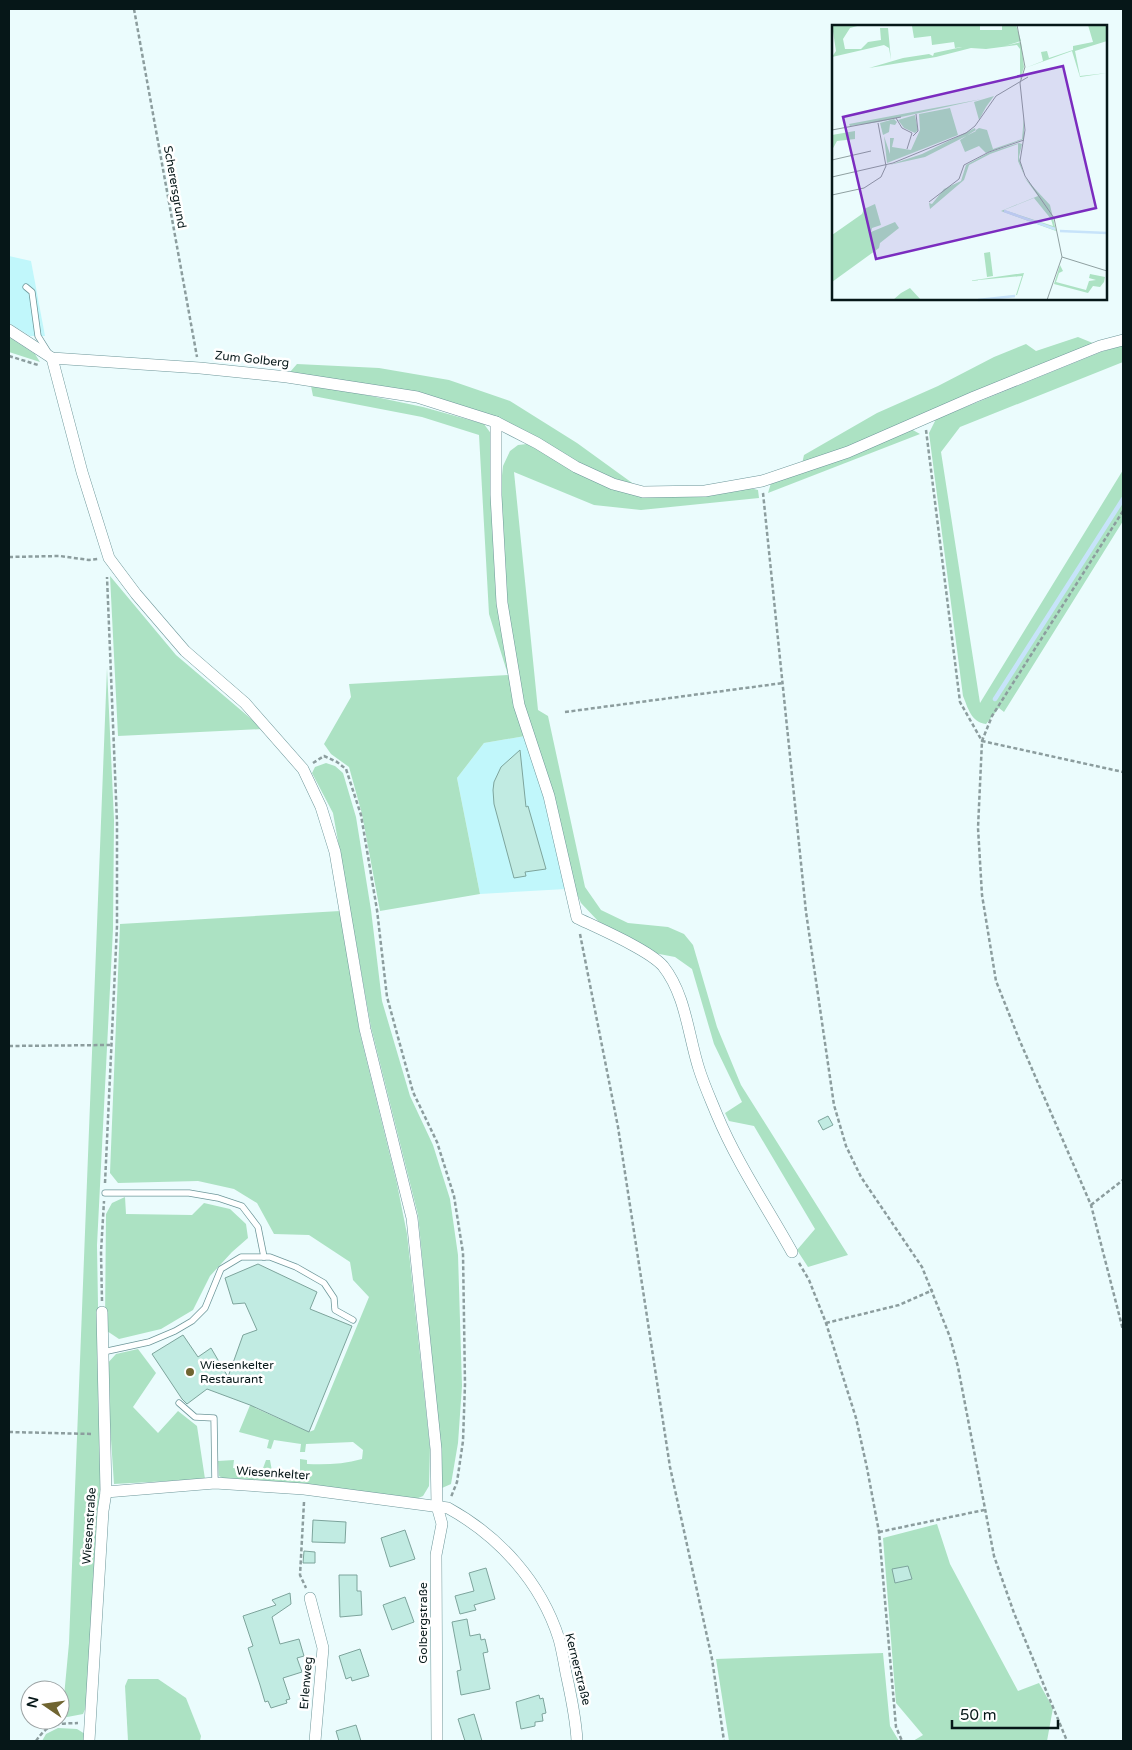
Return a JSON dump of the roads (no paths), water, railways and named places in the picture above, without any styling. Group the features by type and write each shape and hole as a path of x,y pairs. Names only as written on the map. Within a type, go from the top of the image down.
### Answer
{"street":[{"name":"Zum Golberg","path":"9,330 52,358 287,376 417,397 496,422 590,474 613,484 643,492 705,492 762,481 848,452 1100,346 1123,340"},
{"name":"Golbergstraße","path":"52,358 82,472 109,558 136,594 185,652 245,703 303,769 321,807 335,852 364,1029 412,1218 442,1507 442,1524 436,1555 438,1741"},
{"path":"496,422 496,495 502,603 517,696 549,796 577,918 650,955 662,965 674,983 685,1013 699,1069 718,1117 733,1148 792,1252"},
{"name":"Wiesenstraße","path":"89,1741 103,1511 106,1492 102,1312"},
{"name":"Wiesenkelter","path":"106,1492 215,1483 304,1489 442,1507"},
{"name":"Kernerstraße","path":"442,1507 465,1517 485,1532 520,1565 542,1598 558,1639 576,1716 577,1741"},
{"name":"Erlenweg","path":"310,1598 323,1648 315,1741"}],"lane":[{"path":"26,287 32,292 38,336 52,358"},
{"path":"105,1194 189,1193 218,1198 242,1206 258,1227 264,1257"},
{"path":"103,1352 149,1342 175,1331 192,1321 205,1308 221,1269 242,1257 270,1257 296,1267 324,1282 334,1298 335,1310 353,1320"},
{"path":"179,1402 195,1417 214,1418 215,1483"}],"waterway":[{"path":"995,699 1123,499"}],"place":[{"name":"Wiesenkelter Restaurant","path":"190,1372"}]}
